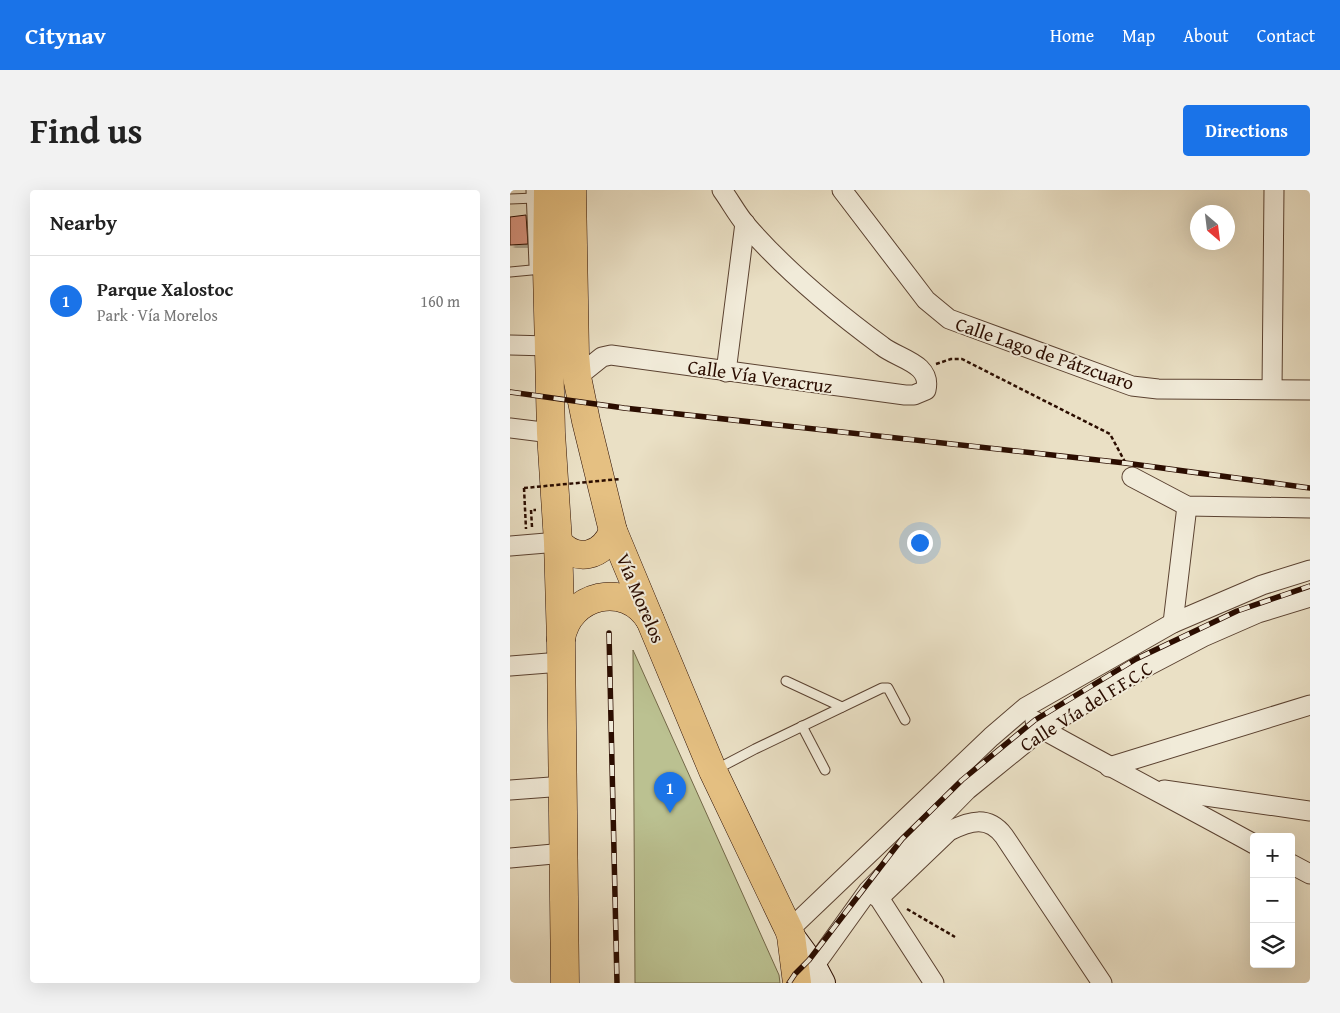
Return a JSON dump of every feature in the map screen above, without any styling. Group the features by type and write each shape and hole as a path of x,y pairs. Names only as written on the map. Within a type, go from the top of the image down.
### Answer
{"main road":[{"path":"550,192 540,269 549,346 551,433 545,538 561,652"},
{"name":"Vía Morelos","path":"550,192 577,377 613,531 713,772 790,933 808,979"},
{"path":"545,538 574,553 587,554 594,553 606,544 613,531"},
{"path":"565,983 562,632 571,615 578,607 596,598 615,596 634,603 642,609 653,625"}],"street":[{"path":"722,190 745,223 784,266 825,302 884,348 922,369"},
{"name":"Calle Lago de Pátzcuaro","path":"842,190 926,300 949,319 1132,386 1158,389 1310,390"},
{"path":"1272,389 1274,190"},
{"path":"726,372 745,223"},
{"path":"510,345 549,346"},
{"name":"Calle Vía Veracruz","path":"577,377 602,356 611,355 726,372 914,395 926,390 928,379 922,369"},
{"path":"510,428 551,433"},
{"path":"1132,477 1187,506 1310,508"},
{"path":"1173,623 1187,506"},
{"path":"510,546 545,538"},
{"name":"Calle Vía del F.F.C.C","path":"790,933 991,737 1026,707 1173,623 1262,585 1310,570"},
{"name":"Calle Vía del F.F.C.C","path":"808,979 877,894 967,790 1042,729 1142,669 1203,636 1258,613 1310,597"},
{"path":"510,666 561,652"},
{"path":"1109,767 1310,705"},
{"path":"1026,707 1042,729 1250,842"},
{"path":"510,790 564,786"},
{"path":"1153,788 1310,811"},
{"path":"929,980 877,894 949,831 973,822 986,823 997,827 1102,983"},
{"path":"510,858 564,853"},
{"path":"1295,866 1310,874"}],"lane":[{"path":"510,199 550,192"},
{"path":"510,272 540,269"},
{"path":"786,681 842,707"},
{"path":"713,772 755,749 885,687 888,688 905,720"},
{"path":"802,726 825,770"}],"path":[{"path":"922,369 951,359 962,359 1110,434 1132,477"},
{"path":"526,534 524,488 620,479"},
{"path":"531,510 545,538"},
{"path":"877,894 955,937"}],"green space":[{"path":"633,650 779,975 780,983 635,983"}],"building":[{"path":"526,215 528,244 510,245 510,217"}],"railway":[{"path":"510,392 624,408 1125,463 1310,488"},
{"path":"789,983 809,960 902,839 962,780 1035,720 1136,659 1237,611 1310,586"},
{"path":"609,633 617,983"}],"place":[{"name":"Parque Xalostoc","path":"670,813"}]}
